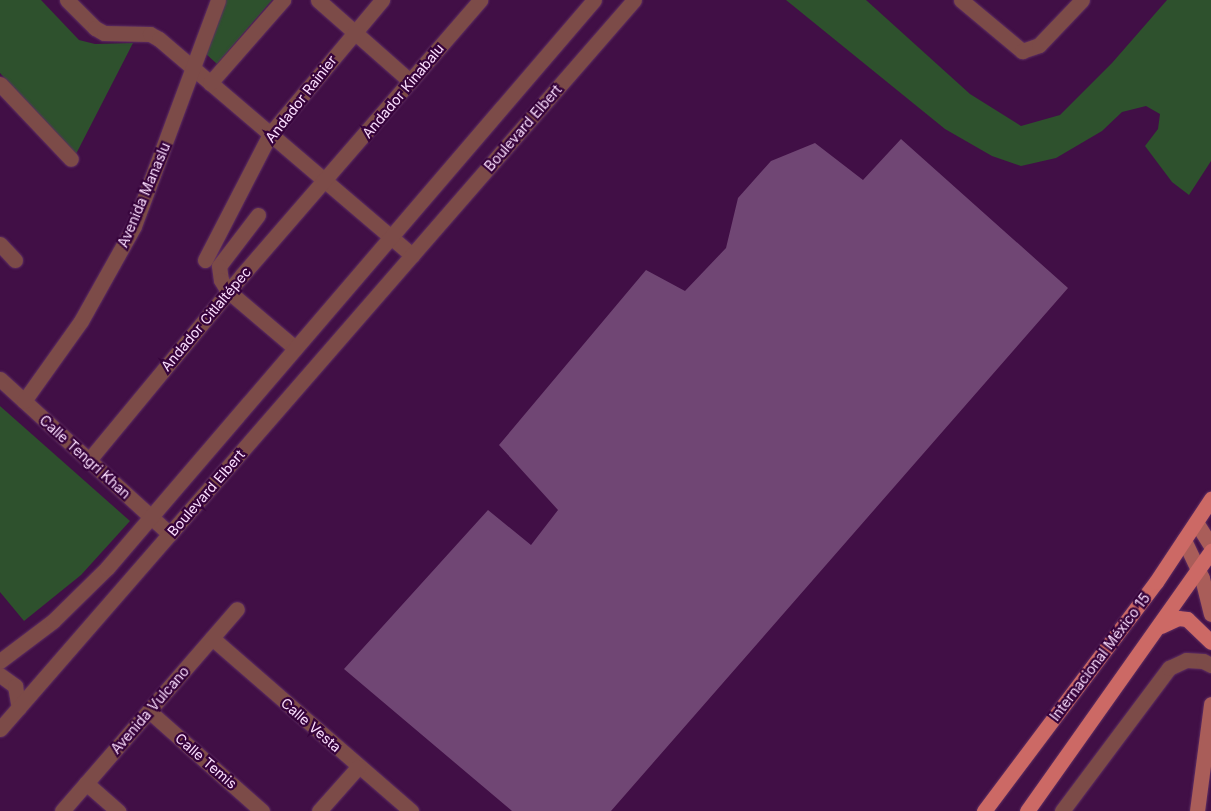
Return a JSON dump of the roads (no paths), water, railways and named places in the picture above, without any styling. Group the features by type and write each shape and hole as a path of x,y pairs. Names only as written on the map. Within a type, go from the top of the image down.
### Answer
{"main road":[{"name":"Internacional México 15","path":"984,811 1156,582 1211,499"},
{"path":"1196,522 1211,546"},
{"path":"1184,540 1202,578 1211,614"},
{"name":"Internacional México 15","path":"1027,811 1198,572 1211,551"},
{"path":"1158,628 1178,618 1187,619 1211,642"},
{"path":"1197,811 1208,753 1211,704"}],"street":[{"path":"67,0 95,28 104,33 150,34 194,69 412,255"},
{"name":"Avenida Manaslu","path":"24,401 81,321 134,226 194,69 218,0"},
{"path":"210,83 283,0"},
{"path":"318,0 410,81"},
{"name":"Andador Rainier","path":"205,260 270,134 382,0"},
{"name":"Andador Kinabalu","path":"326,182 480,0"},
{"name":"Boulevard Elbert","path":"0,661 77,599 151,517 594,0"},
{"name":"Boulevard Elbert","path":"0,729 634,0"},
{"path":"961,0 1022,51 1039,46 1082,0"},
{"path":"0,84 71,159"},
{"name":"Andador Citlaltépec","path":"89,460 228,291 326,182"},
{"path":"258,214 219,266 223,286 295,348"},
{"path":"0,244 15,260"},
{"name":"Calle Tengri Khan","path":"0,379 170,534"},
{"name":"Avenida Vulcano","path":"62,811 237,609"},
{"name":"Calle Vesta","path":"212,638 410,811"},
{"path":"1062,811 1169,668 1186,660 1203,661 1211,665"},
{"path":"0,675 15,686 19,708"},
{"name":"Calle Temis","path":"149,711 262,811"},
{"path":"319,811 358,767"},
{"path":"86,783 118,811"}]}
